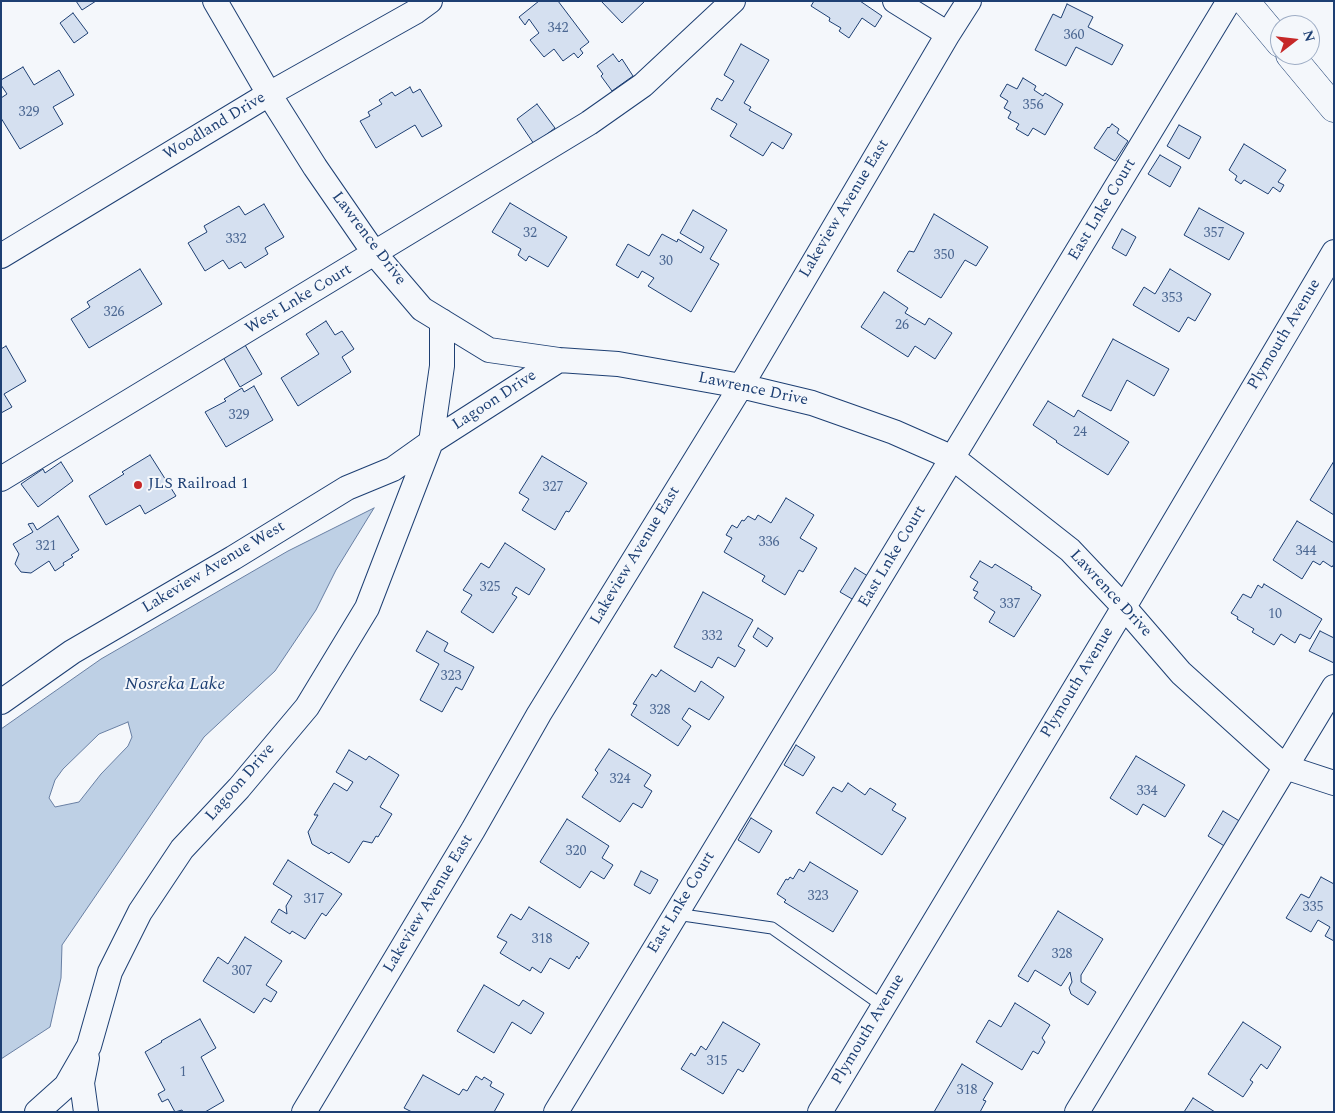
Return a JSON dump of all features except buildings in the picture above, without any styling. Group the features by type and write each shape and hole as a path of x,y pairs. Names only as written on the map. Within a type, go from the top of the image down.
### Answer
{"main road":[{"path":"1245,1 1270,32"},
{"path":"1298,65 1334,108"}],"street":[{"name":"Lawrence Drive","path":"215,1 269,94 315,166 375,254 422,309 489,350 559,360 618,364 740,386 812,403 894,432 953,458 1070,550 1124,607 1181,673 1285,767 1334,783"},
{"name":"Woodland Drive","path":"1,256 269,94 414,12 430,1"},
{"name":"West Lnke Court","path":"1,479 590,123 644,85 733,1"},
{"path":"895,1 948,34"},
{"name":"Lakeview Avenue East","path":"304,1112 473,830 540,714 740,386 948,34 970,1"},
{"name":"East Lnke Court","path":"556,1112 1229,1"},
{"name":"Plymouth Avenue","path":"820,1112 1124,607 1334,252"},
{"name":"Lagoon Drive","path":"37,1112 66,1086 89,1046 110,972 140,912 182,849 239,788 307,707 367,608 431,442 442,366 442,321"},
{"name":"Lagoon Drive","path":"431,442 559,360"},
{"name":"Lakeview Avenue West","path":"1,702 72,652 233,558 347,488 394,470 431,442"},
{"path":"1077,1112 1334,687"},
{"path":"86,1112 82,1083 89,1046"}],"lane":[{"path":"676,914 772,928 884,1006"}],"water":[{"name":"Nosreka Lake","path":"374,508 336,570 316,610 275,671 204,737 62,945 61,978 50,1027 1,1059 1,729 101,659 288,551","holes":["128,722 132,737 128,746 101,774 79,802 55,807 49,798 55,780 63,769 99,734"]}],"place":[{"name":"JLS Railroad 1","path":"138,485"}]}
